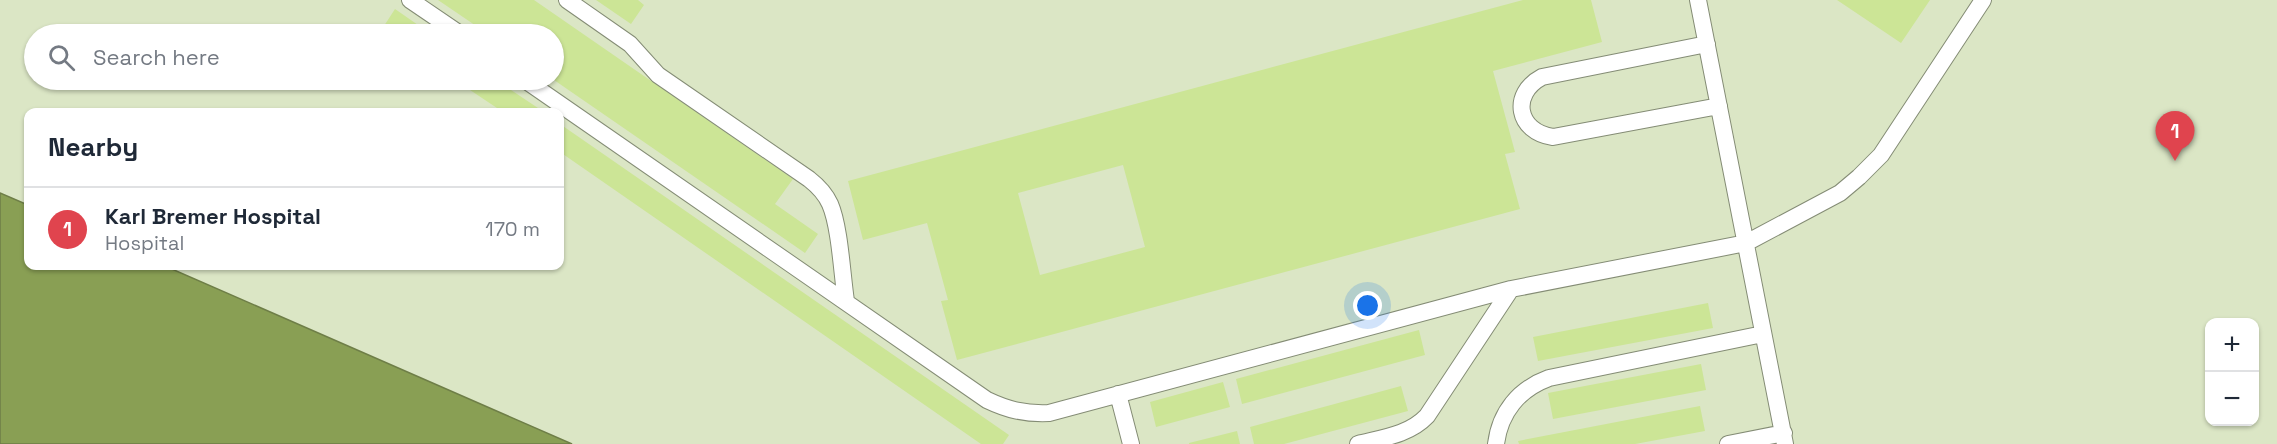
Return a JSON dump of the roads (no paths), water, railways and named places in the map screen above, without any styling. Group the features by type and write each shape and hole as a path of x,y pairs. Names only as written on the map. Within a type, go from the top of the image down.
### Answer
{"lane":[{"path":"410,0 445,24"},
{"path":"567,0 630,44 658,75 822,190 834,216 846,301"},
{"path":"1698,0 1784,439 1728,444"},
{"path":"540,90 987,400 1017,412 1049,413 1511,289 1746,243 1840,193 1871,167 1983,0"},
{"path":"1707,44 1542,77 1526,90 1522,100 1522,111 1533,130 1553,137 1719,106"},
{"path":"1358,444 1404,432 1418,425 1427,416 1511,289"},
{"path":"1496,444 1500,425 1511,403 1534,383 1763,334"},
{"path":"1118,394 1131,444"}],"place":[{"name":"Karl Bremer Hospital","path":"2175,161"}]}
